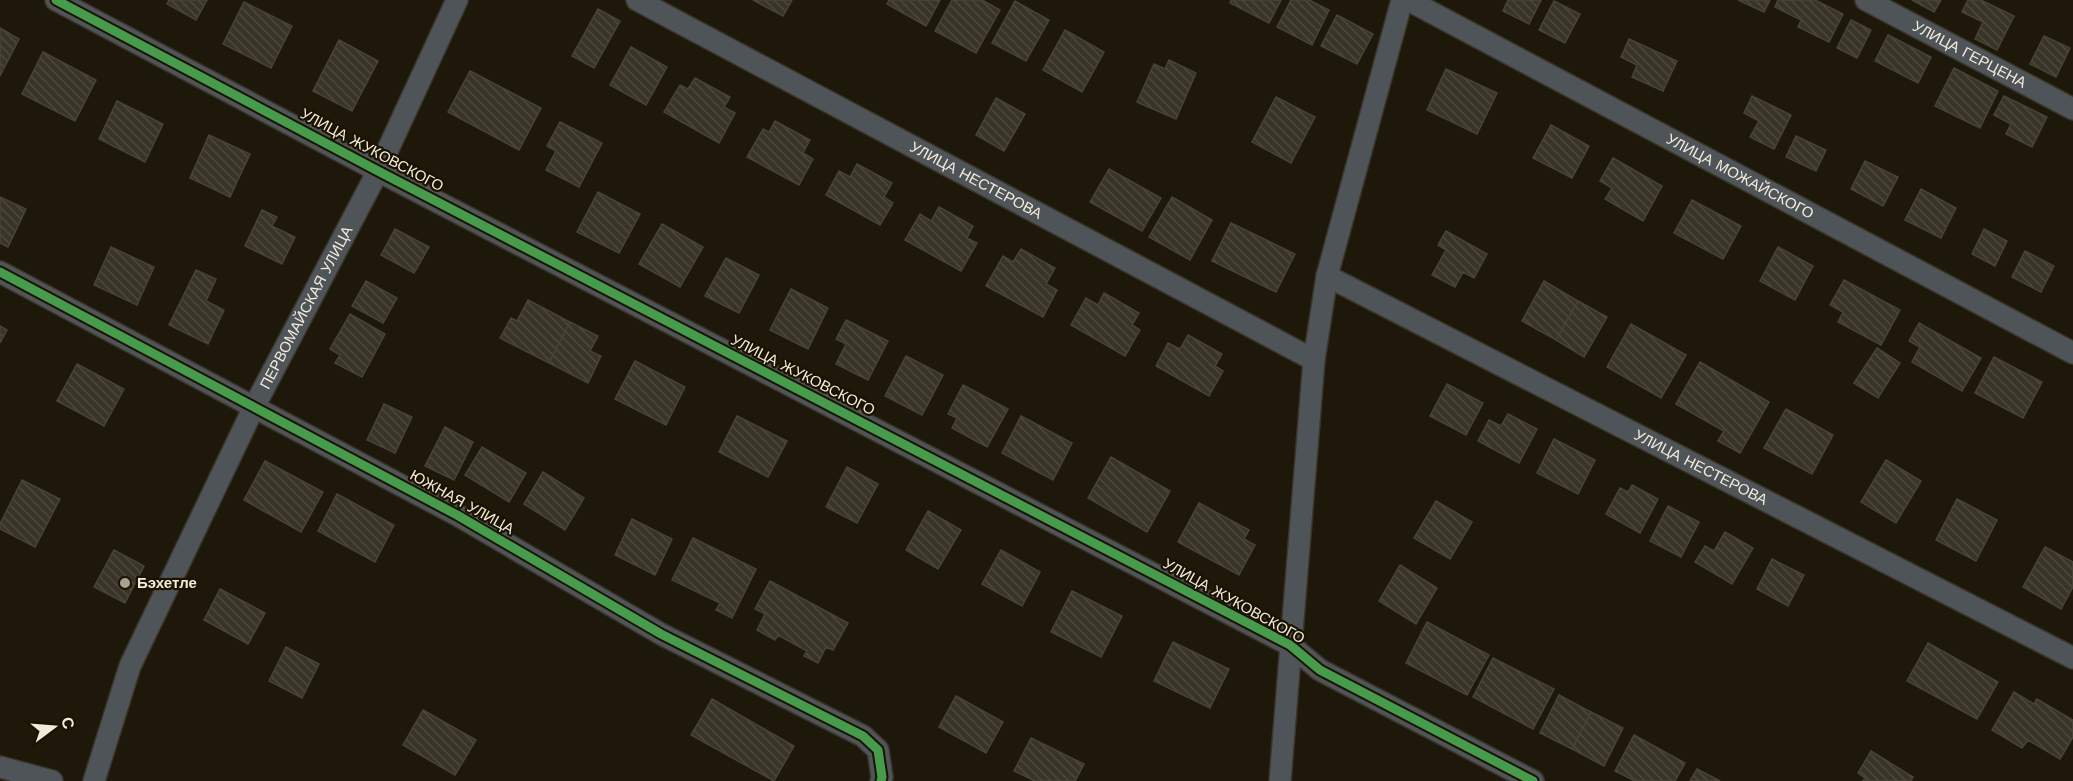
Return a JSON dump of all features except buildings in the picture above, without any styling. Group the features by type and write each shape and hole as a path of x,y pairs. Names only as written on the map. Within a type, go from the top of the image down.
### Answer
{"street":[{"name":"УЛИЦА ЖУКОВСКОГО","path":"56,0 378,171 1290,645 1320,670 1533,781"},
{"name":"ПЕРВОМАЙСКАЯ УЛИЦА","path":"94,781 129,666 254,407 378,171 457,0"},
{"name":"УЛИЦА НЕСТЕРОВА","path":"637,0 1314,360"},
{"path":"1280,781 1314,360 1327,276 1402,0"},
{"name":"УЛИЦА МОЖАЙСКОГО","path":"1408,0 2073,353"},
{"name":"УЛИЦА ГЕРЦЕНА","path":"1866,0 2073,109"},
{"name":"ЮЖНАЯ УЛИЦА","path":"0,272 457,515 661,634 863,736 878,750 881,781"},
{"name":"УЛИЦА НЕСТЕРОВА","path":"1327,276 2073,658"},
{"path":"0,767 52,781"}],"cycle path":[{"path":"56,0 378,171 1290,645 1320,670 1533,781"},
{"path":"0,272 457,515 661,634 863,736 878,750 881,781"}],"place":[{"name":"Бэхетле","path":"125,583"}]}
